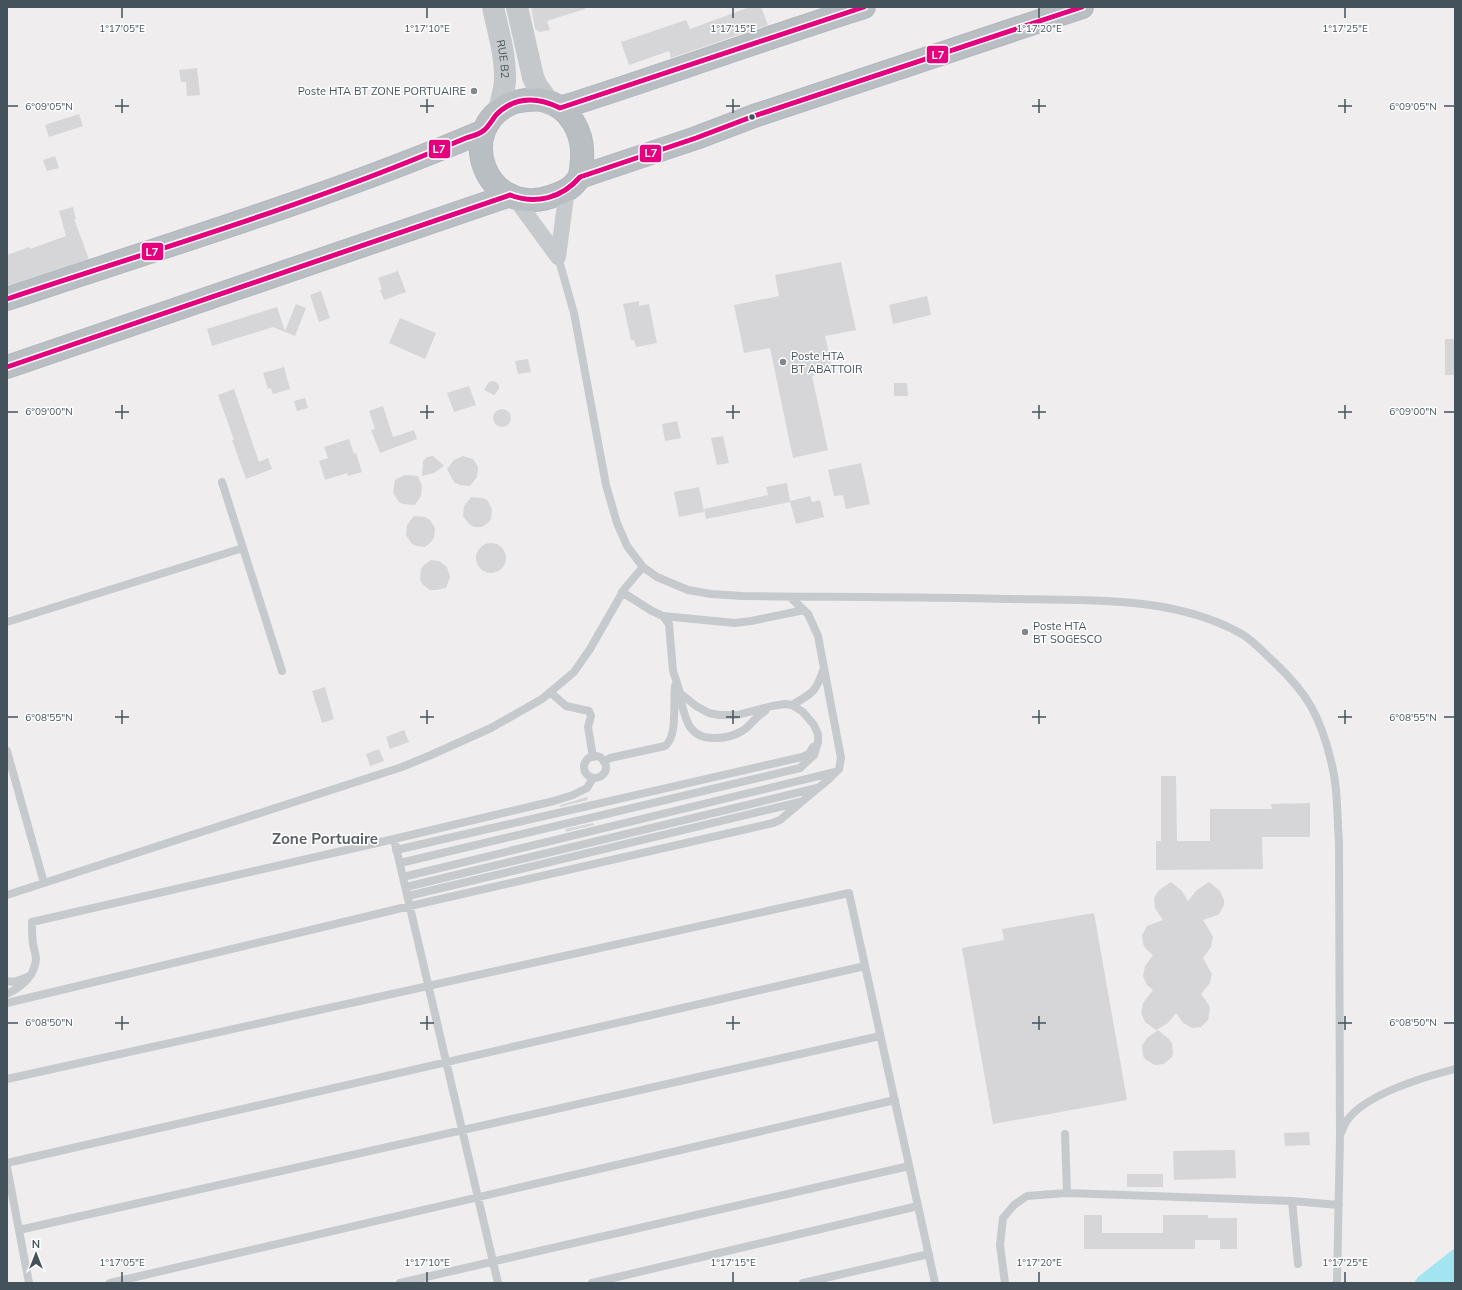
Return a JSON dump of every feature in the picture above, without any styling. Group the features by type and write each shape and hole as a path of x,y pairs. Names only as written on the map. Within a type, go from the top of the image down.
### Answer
{"highway":[{"path":"555,106 864,7"},
{"path":"574,183 582,156 582,141 577,127 568,114 542,100 526,100 512,103 499,111 489,122 484,131 481,151 483,166 490,179 501,190 512,196 529,200 544,199 574,183 754,116 1082,7"},
{"path":"7,298 265,213 420,157 484,131"},
{"path":"7,367 512,196"}],"main road":[{"name":"RUE B2","path":"493,7 501,47 504,72 504,88 499,111"},
{"path":"517,7 533,77 538,86 555,106"}],"street":[{"path":"558,257 574,183"},
{"path":"512,196 558,257"}],"lane":[{"path":"558,257 574,313 606,485 614,516 627,546 643,567 657,577 688,590 711,594 742,596 1072,601 1154,605 1192,614 1242,634 1294,681 1312,705 1319,719 1332,761 1336,798 1339,843 1340,1136 1337,1283"},
{"path":"222,482 282,671"},
{"path":"7,622 243,548"},
{"path":"7,895 402,767 492,728 542,699 574,672 590,649 622,592 643,567"},
{"path":"622,592 652,611 663,616 736,623 751,622 804,610"},
{"path":"7,1003 410,906 773,823 780,820 820,787 835,772 840,764 841,758 818,636 811,619 790,597"},
{"path":"400,864 800,768 808,762 814,755 818,742 818,734 814,725 803,712 792,705 785,704 772,706 737,715 719,715 709,713 696,706 680,693 673,671 669,624 663,616"},
{"path":"792,705 811,695 819,682 824,668"},
{"path":"676,680 687,719 691,729 698,736 709,738 732,735 743,731 757,715 772,706"},
{"path":"604,762 610,758 669,744 674,728 676,680"},
{"path":"550,692 566,706 582,711 589,711 591,716 588,727 592,757"},
{"path":"396,850 802,757 809,754 818,734"},
{"path":"7,751 44,883"},
{"path":"592,757 599,758 604,762 604,772 599,777 593,778 586,774 584,767 586,760 592,757"},
{"path":"403,877 835,772"},
{"path":"7,994 26,982 33,970 36,958 33,944 32,922 554,801 573,795 587,788 593,778"},
{"path":"406,887 820,787"},
{"path":"408,896 803,801"},
{"path":"394,839 498,1283"},
{"path":"7,1080 849,893 935,1283"},
{"path":"7,1163 865,966"},
{"path":"7,981 19,981 30,975"},
{"path":"19,1230 880,1036"},
{"path":"1340,1136 1347,1121 1363,1106 1388,1091 1418,1079 1455,1069"},
{"path":"110,1283 895,1100"},
{"path":"1065,1134 1067,1193"},
{"path":"400,1283 909,1166"},
{"path":"7,1167 29,1283"},
{"path":"1005,1283 1000,1245 1003,1218 1014,1205 1027,1196 1067,1193 1339,1204"},
{"path":"1292,1201 1298,1264"},
{"path":"592,1283 918,1206"},
{"path":"803,1283 929,1254"}],"water":[{"path":"1455,1248 1455,1283 1414,1283 1418,1277"}],"building":[{"path":"531,7 585,7 585,9 547,21 550,30 540,32 535,29"},
{"path":"750,7 761,7 768,25 671,58 669,51 629,65 621,42 686,20 690,29"},
{"path":"197,68 200,95 187,96 186,82 181,82 179,70"},
{"path":"79,114 83,126 49,137 45,125"},
{"path":"55,156 59,168 47,171 43,160"},
{"path":"73,207 76,219 74,219 89,259 7,286 7,255 29,247 30,249 66,236 59,211"},
{"path":"841,262 856,330 825,336 833,371 812,376 828,450 793,458 770,348 744,353 734,305 779,296 775,275"},
{"path":"398,271 406,292 384,300 380,290 382,289 378,278"},
{"path":"321,291 330,318 319,322 310,295"},
{"path":"927,296 931,315 893,324 889,305"},
{"path":"639,301 639,306 649,304 657,343 636,347 634,340 631,340 623,304"},
{"path":"296,304 306,308 295,336 273,327 212,346 207,329 277,307 285,331"},
{"path":"400,318 436,333 425,359 389,343"},
{"path":"1445,339 1455,339 1455,375 1445,375"},
{"path":"528,359 531,372 518,374 515,361"},
{"path":"284,367 290,389 273,394 271,388 268,389 263,373"},
{"path":"491,381 496,382 499,385 499,389 494,395 484,390"},
{"path":"894,383 907,383 908,396 894,396"},
{"path":"469,386 476,405 454,412 447,393"},
{"path":"234,389 259,462 268,458 272,469 246,479 218,395"},
{"path":"305,398 308,408 297,411 294,401"},
{"path":"383,406 393,437 414,430 417,439 380,453 371,430 375,429 369,411"},
{"path":"502,409 508,412 511,418 508,424 502,427 496,424 493,418 496,412"},
{"path":"677,421 681,438 665,441 662,424"},
{"path":"723,436 729,463 717,465 711,438"},
{"path":"349,439 354,454 356,453 362,472 348,476 347,473 325,480 319,461 328,458 324,447"},
{"path":"433,456 444,466 434,473 422,476 423,461 427,457"},
{"path":"463,456 473,459 478,467 477,477 470,486 455,483 447,469 454,460"},
{"path":"861,463 870,504 846,509 843,495 834,496 828,470"},
{"path":"407,475 418,476 422,486 421,496 415,505 403,504 399,502 393,493 395,480"},
{"path":"787,483 790,501 810,496 812,502 820,500 824,517 796,524 790,502 706,519 704,509 768,495 766,487"},
{"path":"699,487 704,512 679,517 674,492"},
{"path":"471,497 487,500 492,509 491,519 482,527 474,527 469,524 463,516 464,506"},
{"path":"414,516 425,517 430,520 435,528 434,538 425,547 412,544 406,535 407,525"},
{"path":"491,543 497,544 505,552 505,564 497,572 491,573 485,572 477,564 476,558 477,552 485,544"},
{"path":"431,560 439,561 447,567 450,577 446,588 430,590 422,584 420,579 421,569"},
{"path":"325,687 334,719 322,723 312,691"},
{"path":"404,730 409,742 390,749 386,737"},
{"path":"379,749 384,761 370,766 366,754"},
{"path":"1161,776 1176,776 1177,841 1210,841 1210,809 1272,809 1271,804 1310,803 1310,837 1262,837 1263,869 1156,870 1156,841 1161,841"},
{"path":"587,797 588,800 560,807 560,805"},
{"path":"593,823 594,825 566,832 565,829"},
{"path":"1171,882 1182,891 1188,901 1197,890 1209,882 1220,891 1224,900 1224,905 1219,914 1203,920 1213,937 1211,947 1203,958 1212,974 1210,983 1201,994 1209,1005 1210,1010 1208,1020 1201,1027 1192,1028 1183,1023 1176,1013 1168,1023 1156,1030 1145,1022 1141,1013 1143,1003 1153,990 1147,985 1143,976 1145,966 1153,955 1143,944 1142,935 1147,926 1163,920 1155,908 1154,899 1159,890"},
{"path":"1094,913 1127,1100 993,1124 962,948 1004,940 1002,929"},
{"path":"1158,1030 1172,1043 1173,1052 1172,1057 1164,1064 1155,1065 1146,1060 1143,1056 1142,1046 1147,1038"},
{"path":"1309,1132 1310,1145 1285,1146 1284,1133"},
{"path":"1235,1150 1236,1178 1174,1180 1173,1151"},
{"path":"1127,1174 1163,1174 1163,1187 1127,1187"},
{"path":"1084,1215 1102,1215 1102,1233 1163,1233 1163,1215 1208,1215 1208,1218 1237,1218 1237,1249 1220,1249 1220,1240 1195,1240 1195,1249 1084,1249"}],"transit line":[{"name":"L7","path":"7,299 220,230 378,174 479,134 487,128 496,115 511,104 527,100 535,100 552,104 560,108 864,7"},
{"name":"L7","path":"510,195 529,199 548,198 565,190 580,177 696,138 754,116 1082,7"},
{"name":"L7","path":"7,367 510,195"}],"place":[{"name":"Poste HTA BT ZONE PORTUAIRE","path":"474,91"},
{"name":"Poste HTA BT ABATTOIR","path":"783,362"},
{"name":"Poste HTA BT SOGESCO","path":"1025,632"}],"district":[{"name":"Zone Portuaire","path":"325,838"}]}
